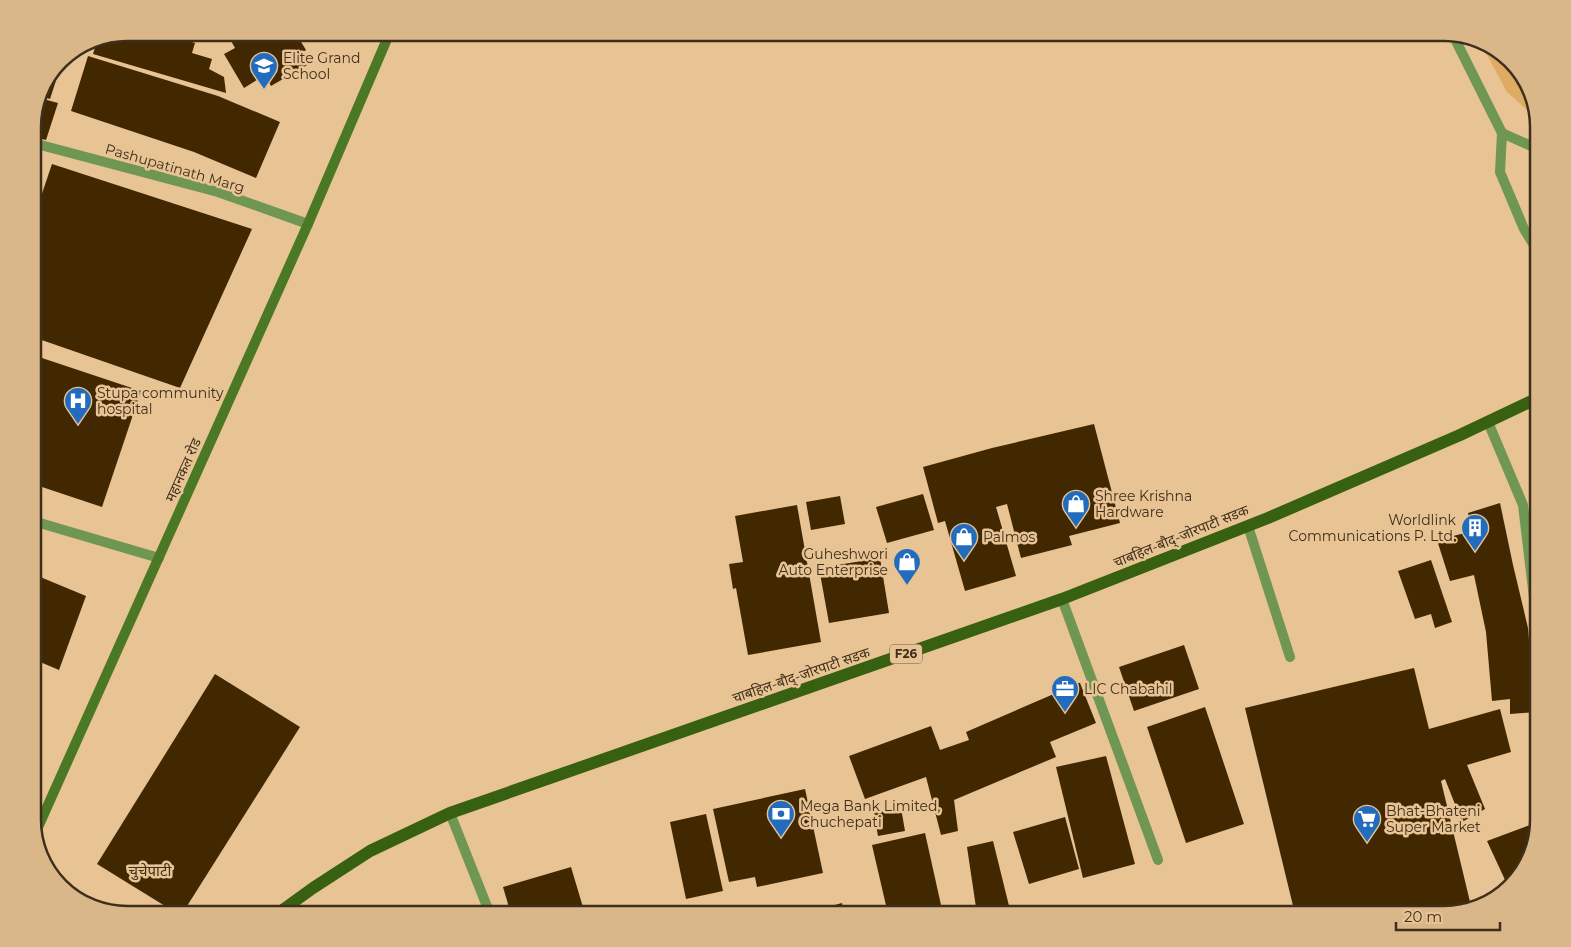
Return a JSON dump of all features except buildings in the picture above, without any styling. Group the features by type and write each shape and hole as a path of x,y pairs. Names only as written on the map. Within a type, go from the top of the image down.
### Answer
{"main road":[{"name":"महानकल रोड","path":"41,821 308,224 386,41"},
{"name":"चाबहिल-बौद्-जोरपाटी सडक","path":"289,906 370,851 450,813 1062,600 1248,526 1488,422 1530,402"}],"street":[{"path":"1457,42 1502,133 1500,172 1530,239"},
{"path":"1502,133 1530,145"},
{"name":"Pashupatinath Marg","path":"41,145 218,192 308,224"},
{"path":"1488,422 1523,505 1530,564"},
{"path":"41,523 159,558"},
{"path":"1248,526 1290,657"},
{"path":"1062,600 1158,860"},
{"path":"450,813 487,906"}],"shaded area":[{"path":"1486,52 1496,59 1512,75 1523,95 1528,111 1507,92"}],"place":[{"name":"Elite Grand School","path":"264,90"},
{"name":"Stupa community hospital","path":"78,425"},
{"name":"Shree Krishna Hardware","path":"1076,528"},
{"name":"Worldlink Communications P. Ltd.","path":"1475,552"},
{"name":"Palmos","path":"964,561"},
{"name":"Guheshwori Auto Enterprise","path":"907,586"},
{"name":"LIC Chabahil","path":"1065,713"},
{"name":"Mega Bank Limited, Chuchepati","path":"781,838"},
{"name":"Bhat-Bhateni Super Market","path":"1367,843"}],"district":[{"name":"चुचेपाटी","path":"150,871"}]}
